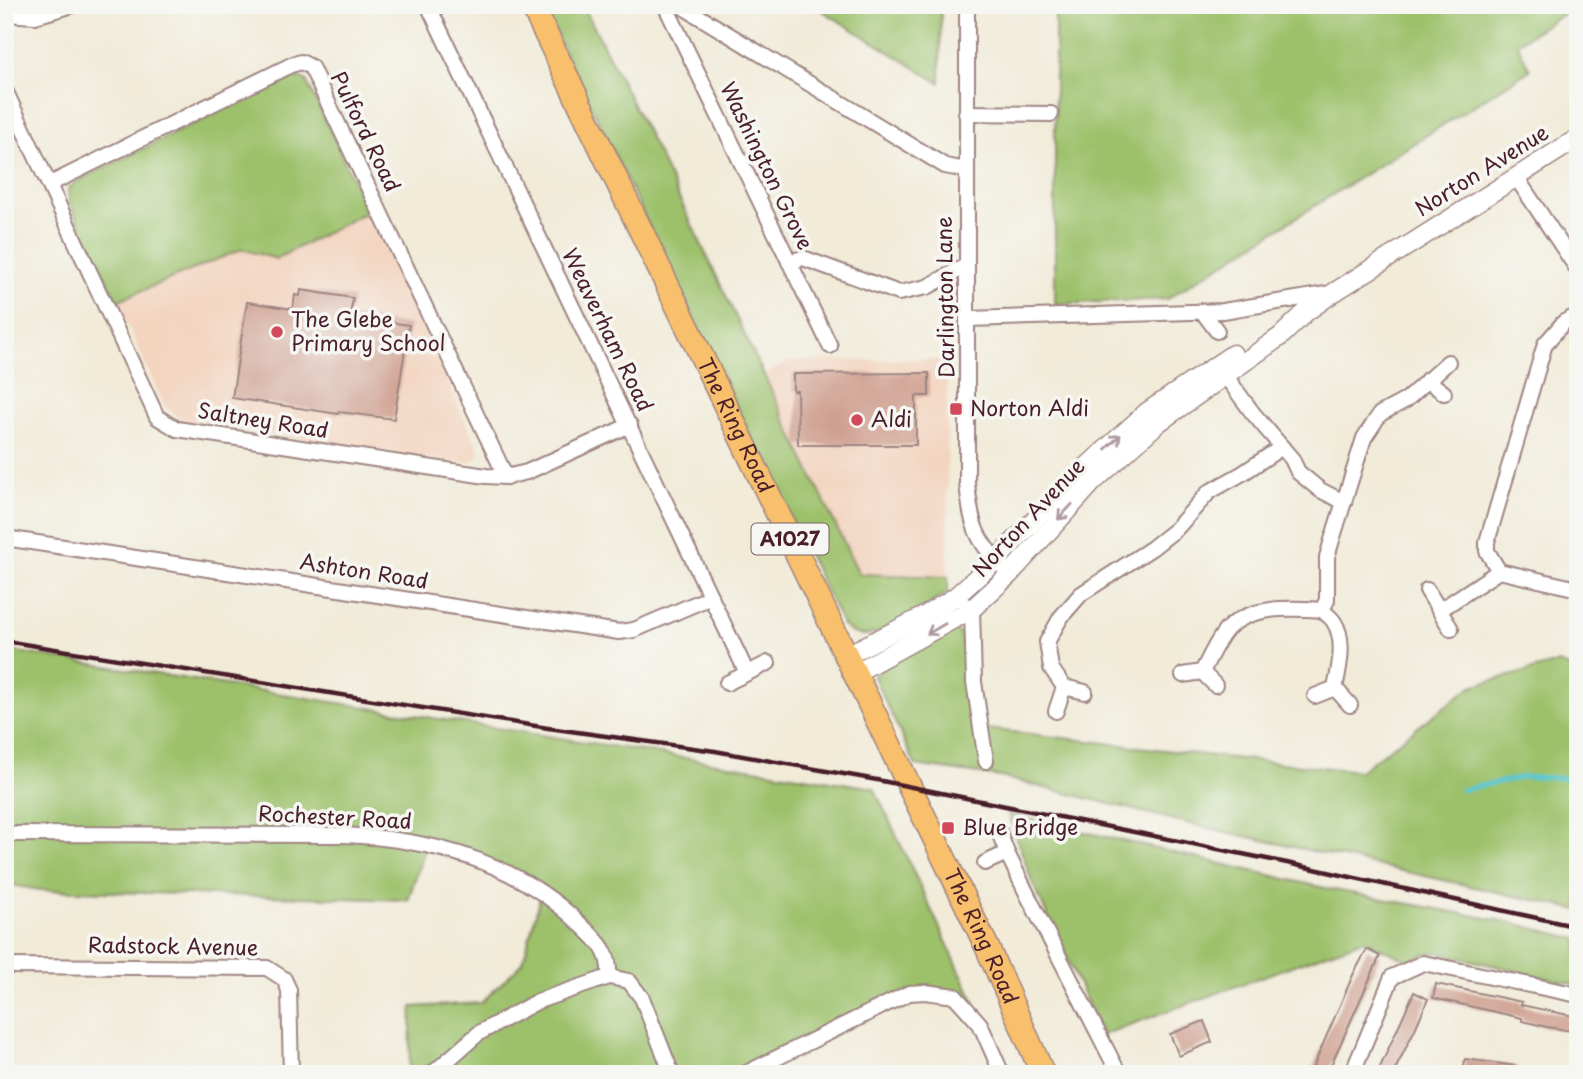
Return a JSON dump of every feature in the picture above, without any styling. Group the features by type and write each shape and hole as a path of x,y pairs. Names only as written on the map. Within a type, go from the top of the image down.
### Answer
{"main road":[{"name":"The Ring Road","path":"532,5 987,947 1043,1074"}],"street":[{"path":"5,13 35,16 72,5"},
{"name":"Weaverham Road","path":"428,5 747,673"},
{"name":"Washington Grove","path":"665,5 830,346"},
{"path":"680,5 945,166 966,170"},
{"name":"Darlington Lane","path":"967,5 967,483 971,519 982,544 1010,575"},
{"name":"Pulford Road","path":"50,184 291,65 301,62 311,67 506,477"},
{"name":"Saltney Road","path":"5,90 157,417 177,429 506,477 527,472 630,425"},
{"path":"967,114 1051,114"},
{"name":"Norton Avenue","path":"851,664 955,597 996,560 1082,471 1147,412 1280,336 1306,312 1333,293 1578,138"},
{"path":"1516,177 1578,269"},
{"path":"789,262 803,258 899,293 927,287 966,266"},
{"path":"967,319 1223,311 1333,293"},
{"path":"1202,311 1217,331"},
{"path":"1578,315 1564,322 1545,344 1487,542 1487,551 1499,571 1578,589"},
{"path":"1322,610 1327,600 1327,557 1364,438 1380,414 1406,400 1448,362"},
{"path":"1221,370 1282,447 1298,472 1309,483 1345,502"},
{"name":"Norton Avenue","path":"851,664 972,609 1010,575 1093,482 1157,423 1221,370"},
{"path":"1427,380 1444,393"},
{"path":"1085,692 1064,687 1051,668 1047,642 1061,617 1081,594 1153,548 1176,529 1209,492 1282,447"},
{"name":"Ashton Road","path":"5,538 619,632 634,630 711,597"},
{"path":"1440,610 1499,571"},
{"path":"1427,590 1451,629"},
{"path":"955,597 972,609 974,681 986,761"},
{"path":"1202,672 1226,630 1243,617 1269,610 1322,610 1334,622 1340,638 1335,688"},
{"path":"727,683 768,663"},
{"path":"1183,675 1202,672"},
{"path":"1202,672 1215,685"},
{"path":"1056,711 1064,687"},
{"path":"1315,696 1335,688"},
{"path":"1335,688 1350,705"},
{"path":"999,832 1007,853 1119,1074"},
{"name":"Rochester Road","path":"5,834 344,835 388,837 429,844 493,865 550,898 580,924 606,953 610,963 609,976"},
{"path":"985,863 1007,853"},
{"path":"1353,1074 1392,977 1423,963 1578,995"},
{"name":"Radstock Avenue","path":"5,966 267,968 284,979 289,989 291,1074"},
{"path":"432,1074 479,1033 510,1015 538,1001 609,976 629,981 642,998 673,1074"},
{"path":"744,1074 909,993 925,992 955,996 980,1024 1002,1074"}],"shaded area":[{"name":"The Glebe Primary School","path":"368,211 481,454 469,463 454,462 182,420 164,405 117,301 242,249 276,259"},
{"path":"947,359 948,577 859,574 763,376 791,361"}],"green space":[{"path":"542,5 583,5 659,156 859,574 948,577 948,592 908,618 885,630 865,635 858,635 842,624"},
{"path":"813,5 941,5 940,83"},
{"path":"1055,5 1559,5 1565,13 1517,43 1530,70 1167,299 1055,304"},
{"path":"293,75 306,80 368,211 276,259 242,249 117,301 69,202 68,188 81,179"},
{"path":"954,626 962,638 973,733 988,729 1360,771 1472,686 1558,663 1578,670 1578,910 1199,826 1001,777 915,765 874,677 880,663"},
{"path":"5,650 874,788 974,1001 922,993 751,1074 409,1074 412,1007 481,1003 523,962 543,887 425,849 408,900 40,890 5,884"},
{"path":"1008,814 1329,889 1508,922 1578,939 1578,985 1435,952 1407,960 1363,940 1102,1035 1033,884"}],"building":[{"path":"301,290 353,298 350,316 409,325 394,419 338,414 232,398 247,302 293,309 295,295 300,296"},
{"name":"Aldi","path":"929,373 929,396 916,396 916,445 798,445 797,391 793,391 793,374"},
{"path":"1367,949 1380,956 1327,1074 1310,1074 1353,975"},
{"path":"1436,984 1578,1017 1578,1032 1547,1027 1522,1021 1522,1018 1433,998"},
{"path":"1414,992 1428,999 1416,1027 1393,1074 1377,1074"},
{"path":"1204,1021 1212,1042 1179,1056 1170,1034"},
{"path":"1465,1059 1517,1066 1516,1074 1463,1074"}],"waterway":[{"path":"1461,790 1524,777 1578,778"}],"railway":[{"path":"5,641 548,728 715,751 877,780 1287,863 1578,927"}],"place":[{"name":"The Glebe Primary School","path":"277,332"},
{"name":"Norton Aldi","path":"956,409"},
{"name":"Aldi","path":"857,420"},
{"name":"Blue Bridge","path":"948,828"}]}
